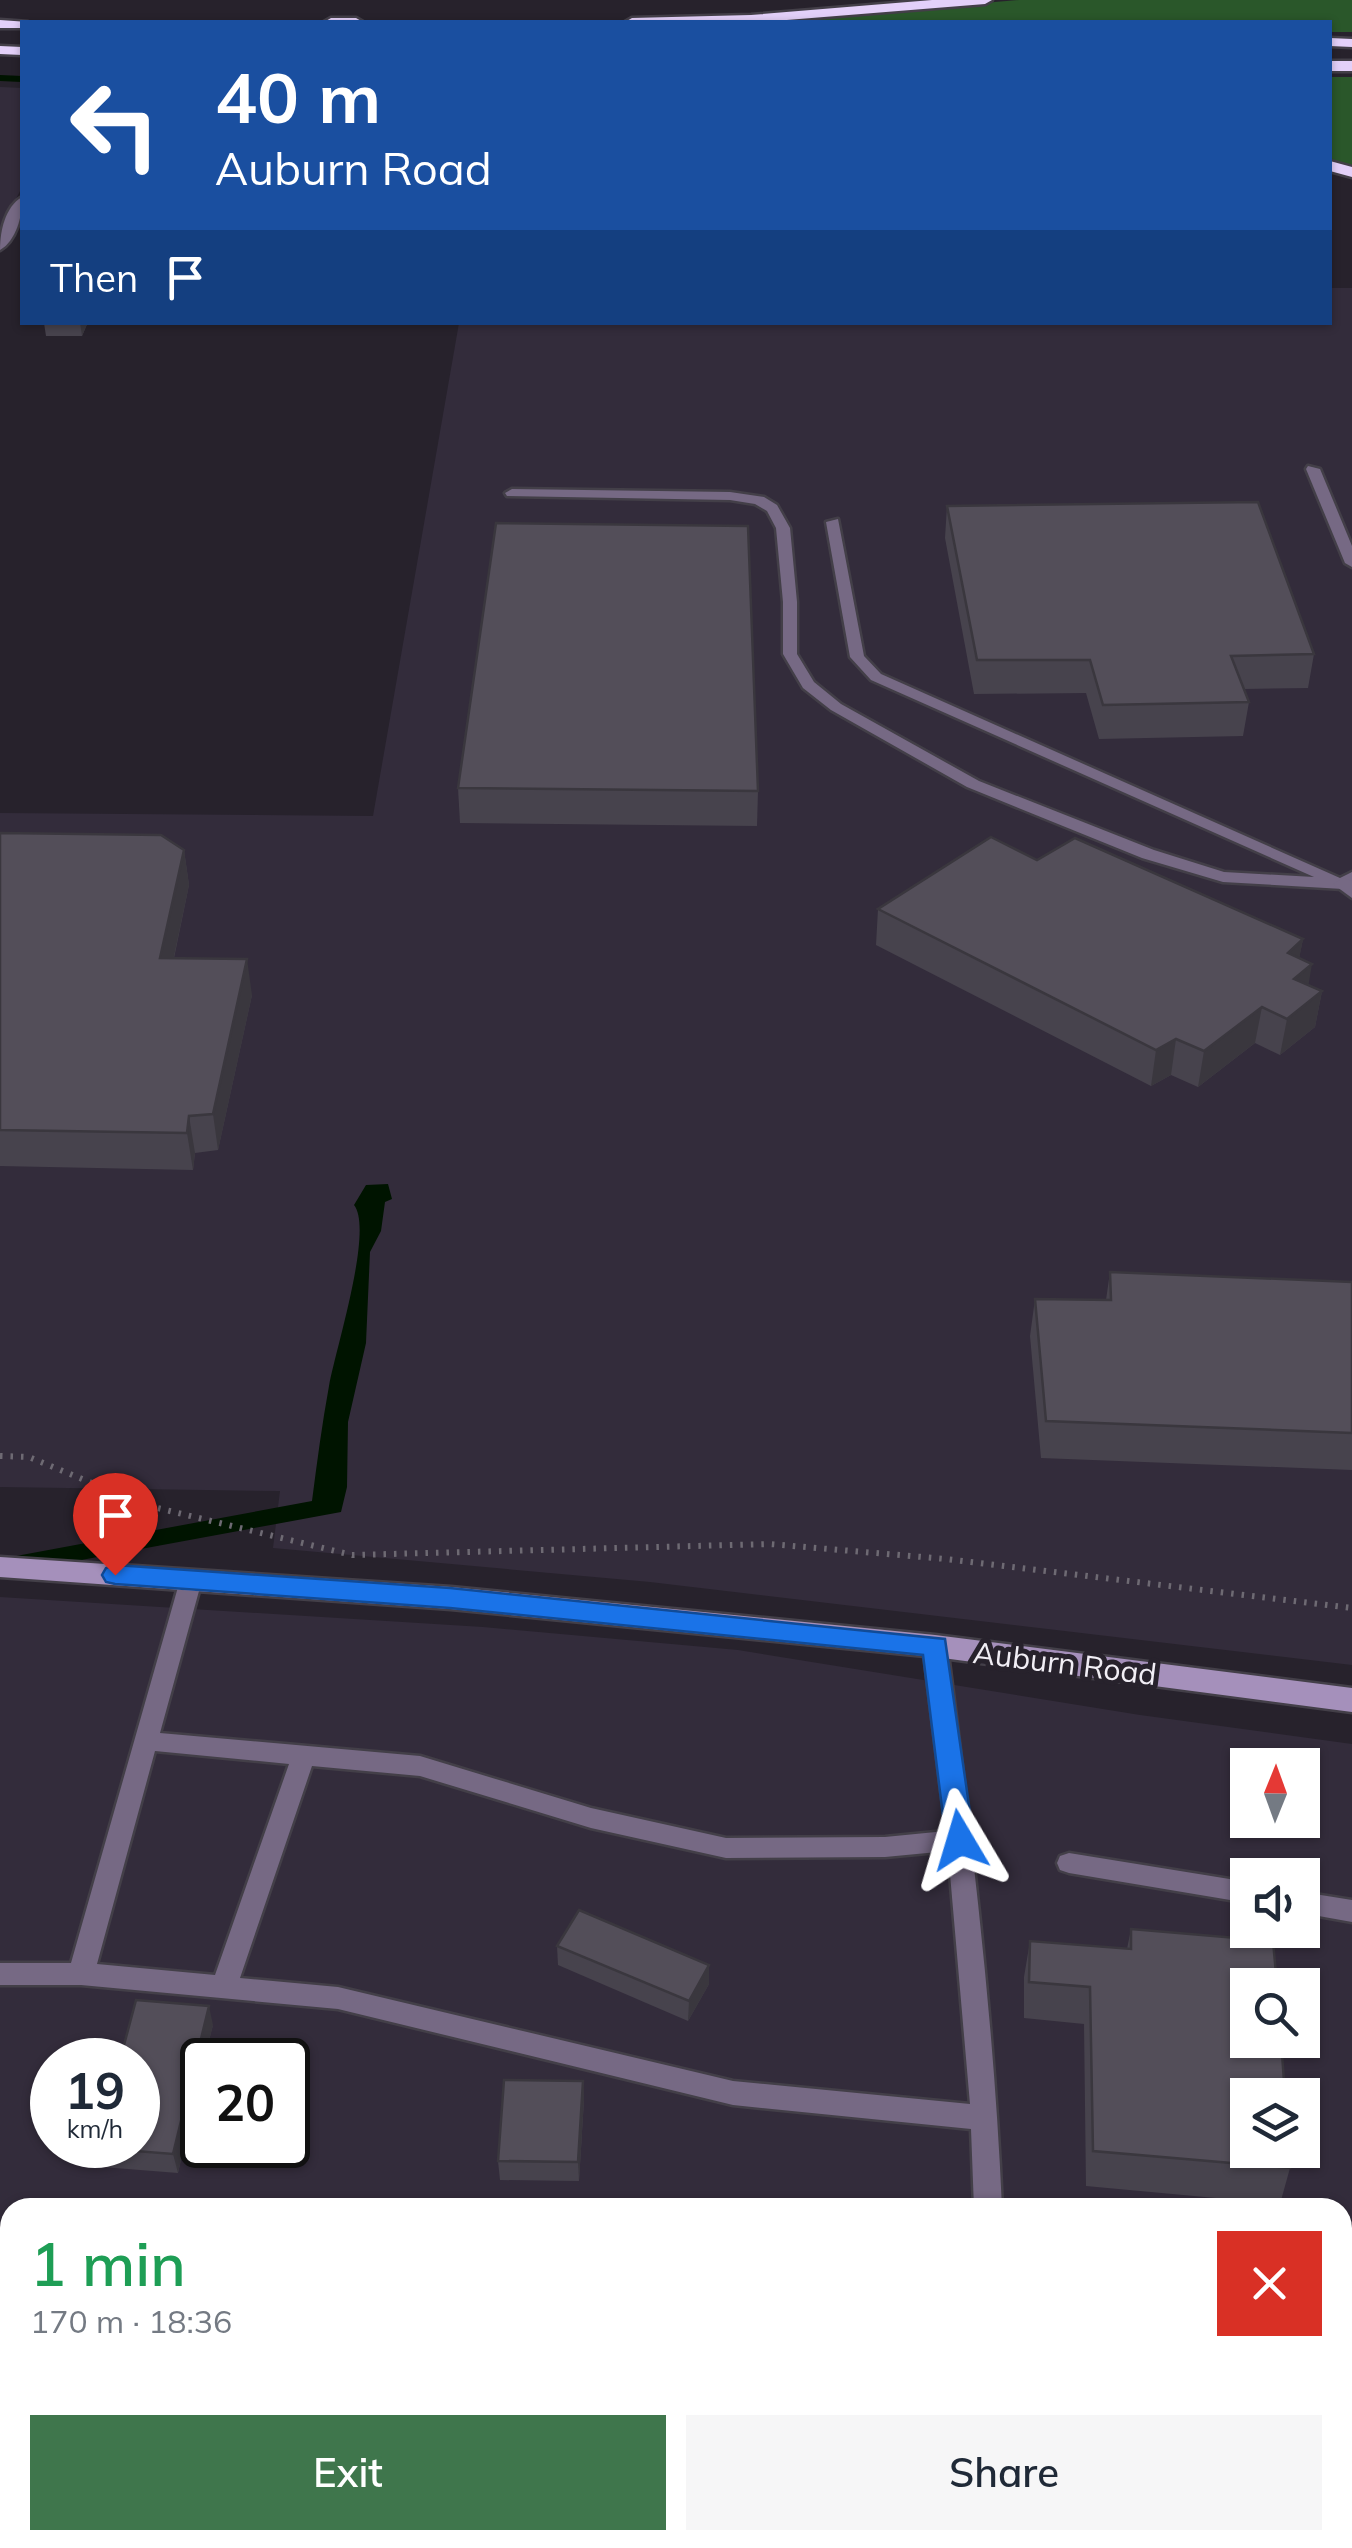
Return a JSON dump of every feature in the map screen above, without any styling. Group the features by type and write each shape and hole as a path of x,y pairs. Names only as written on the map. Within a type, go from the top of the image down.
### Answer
{"highway":[{"path":"679,20 866,12 985,0"}],"main road":[{"name":"Auburn Road","path":"0,1567 450,1598 935,1646 1352,1700"}],"street":[{"path":"0,246 20,205"}],"lane":[{"path":"1313,469 1352,563"},
{"path":"512,493 730,496 759,500 772,508 784,528 790,654 808,684 836,707 973,784 1148,854 1223,877 1349,884"},
{"path":"833,522 858,657 876,676 1349,884"},
{"path":"82,1974 191,1580"},
{"path":"935,1646 960,1840 986,2118 988,2198"},
{"path":"148,1741 420,1766 591,1818 726,1848 885,1847 960,1840"},
{"path":"224,1987 304,1755"},
{"path":"1069,1863 1230,1890"},
{"path":"1320,1905 1352,1911"},
{"path":"0,1974 82,1974 338,1998 733,2093 986,2118"}],"path":[{"path":"0,1456 28,1457 145,1505 352,1555 770,1544 946,1559 1352,1608"}],"shaded area":[{"path":"0,87 20,88 20,191 0,231"},
{"path":"1332,288 1352,288 1352,1665 650,1582 273,1548 280,1491 0,1487 0,813 373,816 459,325 1332,325"},
{"path":"388,1184 392,1199 385,1202 381,1231 370,1252 366,1343 348,1422 347,1487 341,1512 0,1575 0,1559 312,1501 329,1386 356,1264 359,1219 354,1205 366,1185"},
{"path":"0,1597 483,1627 738,1650 1140,1715 1352,1744 1352,2198 0,2198"}],"green space":[{"path":"1019,0 1352,0 1352,32 1332,32 1332,20 787,20"},
{"path":"1332,77 1352,77 1352,165 1332,160"}],"building":[{"path":"1258,502 1314,654 1231,656 1249,702 1103,705 1090,660 977,660 947,506"},
{"path":"496,523 748,526 758,791 458,788"},
{"path":"0,833 161,835 184,850 160,958 247,959 213,1114 189,1116 187,1133 0,1130"},
{"path":"991,837 1037,860 1075,838 1303,939 1288,953 1312,964 1294,979 1322,991 1287,1019 1262,1007 1204,1051 1176,1039 1156,1050 878,909"},
{"path":"1110,1272 1352,1282 1352,1433 1046,1421 1035,1299 1111,1300"},
{"path":"579,1910 709,1965 689,2001 557,1946"},
{"path":"1131,1929 1230,1937 1230,1948 1274,1948 1275,1968 1230,1968 1230,2058 1282,2058 1284,2078 1230,2078 1230,2163 1093,2151 1090,1987 1029,1982 1030,1941 1131,1949"},
{"path":"136,2000 209,2006 201,2038 180,2038 180,2125 173,2154 160,2153 160,2038 126,2038"},
{"path":"504,2080 583,2081 578,2162 498,2161"}],"waterway":[{"path":"0,78 20,79"}],"route":[{"path":"115,1575 450,1598 935,1646 960,1840"}]}
